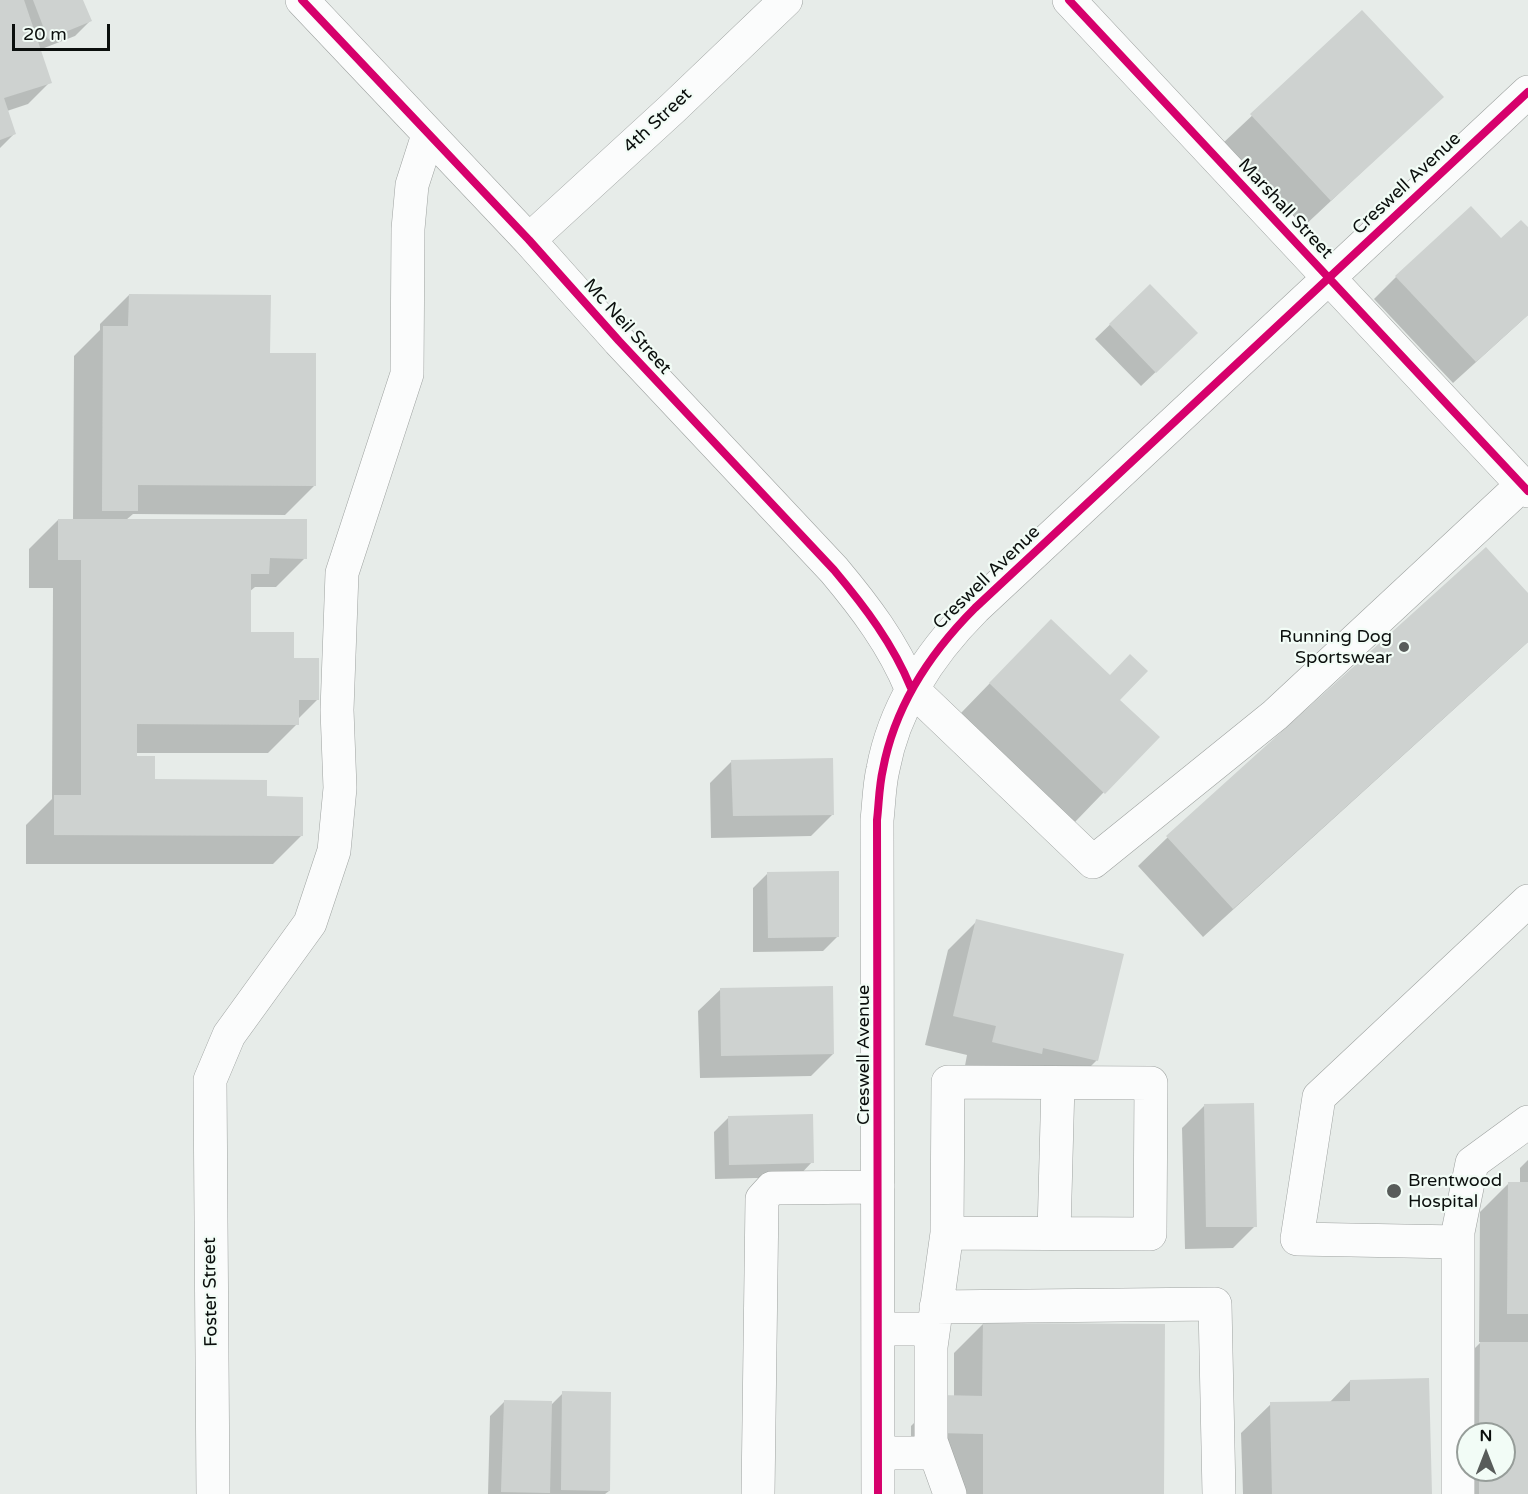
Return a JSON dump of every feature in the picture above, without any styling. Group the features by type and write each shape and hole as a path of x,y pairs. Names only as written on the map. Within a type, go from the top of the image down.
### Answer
{"street":[{"name":"Mc Neil Street","path":"302,0 529,240 619,341 834,570 865,607 900,661 911,688"},
{"name":"4th Street","path":"529,240 673,108 786,0"},
{"name":"Marshall Street","path":"1069,0 1525,488"},
{"name":"Creswell Avenue","path":"878,1494 878,820 882,770 897,721 911,688 949,633 1528,92"},
{"name":"Foster Street","path":"213,1494 208,1090 229,1035 310,923 334,851 340,788 337,710 342,573 407,374 408,229 412,185 428,135"},
{"path":"911,688 1093,862 1275,715 1525,488"},
{"path":"1458,1242 1298,1239 1319,1097 1528,901"},
{"path":"947,1233 1150,1234 1151,1083 948,1082 947,1233 931,1347 931,1441 950,1494"},
{"path":"1054,1233 1058,1083"},
{"path":"1458,1494 1458,1232 1472,1163 1528,1122"},
{"path":"758,1494 762,1199 772,1188 878,1187"},
{"path":"878,1329 934,1318 1215,1305 1219,1494"},
{"path":"878,1453 935,1453"}],"building":[{"path":"0,0 24,0 52,83 4,98 16,134 0,140"},
{"path":"33,0 83,0 92,21 48,39"},
{"path":"1362,10 1444,97 1331,201 1250,114"},
{"path":"1471,206 1501,238 1521,220 1528,227 1528,315 1476,362 1395,276"},
{"path":"1150,284 1198,333 1156,373 1109,324"},
{"path":"129,294 271,295 270,353 316,353 316,486 138,485 138,511 102,511 103,326 128,326"},
{"path":"58,519 307,519 307,559 270,558 269,574 251,574 251,632 294,632 294,658 319,658 319,700 299,700 299,725 137,724 137,756 155,756 155,779 267,780 267,796 303,797 303,836 54,835 54,795 81,795 81,560 58,560"},
{"path":"1486,547 1528,593 1528,642 1233,909 1166,836"},
{"path":"1051,619 1110,675 1130,654 1148,671 1120,700 1160,737 1105,794 989,683"},
{"path":"833,758 834,815 733,816 731,760"},
{"path":"839,871 839,937 768,938 767,872"},
{"path":"976,919 1124,954 1098,1061 1043,1048 1042,1054 992,1042 996,1026 953,1016"},
{"path":"833,986 834,1054 721,1056 720,988"},
{"path":"1254,1103 1257,1227 1206,1227 1204,1104"},
{"path":"813,1114 814,1163 729,1165 728,1116"},
{"path":"1508,1182 1528,1182 1528,1314 1507,1314"},
{"path":"983,1323 1165,1324 1164,1494 983,1494 983,1434 939,1433 940,1395 982,1396"},
{"path":"1480,1342 1528,1342 1528,1494 1479,1494 1479,1482 1516,1482 1516,1422 1479,1422"},
{"path":"1429,1378 1432,1494 1272,1494 1270,1402 1350,1401 1350,1380"},
{"path":"562,1391 611,1392 610,1491 561,1490"},
{"path":"504,1400 552,1401 550,1493 501,1492"}],"cycle path":[{"path":"302,0 529,240 619,341 834,570 877,626 896,656 911,688"},
{"path":"1069,0 1528,491"},
{"path":"878,1494 877,820 881,782 896,723 929,662 975,608 1528,92"}],"place":[{"name":"Running Dog Sportswear","path":"1404,647"},
{"name":"Brentwood Hospital","path":"1394,1191"}]}
